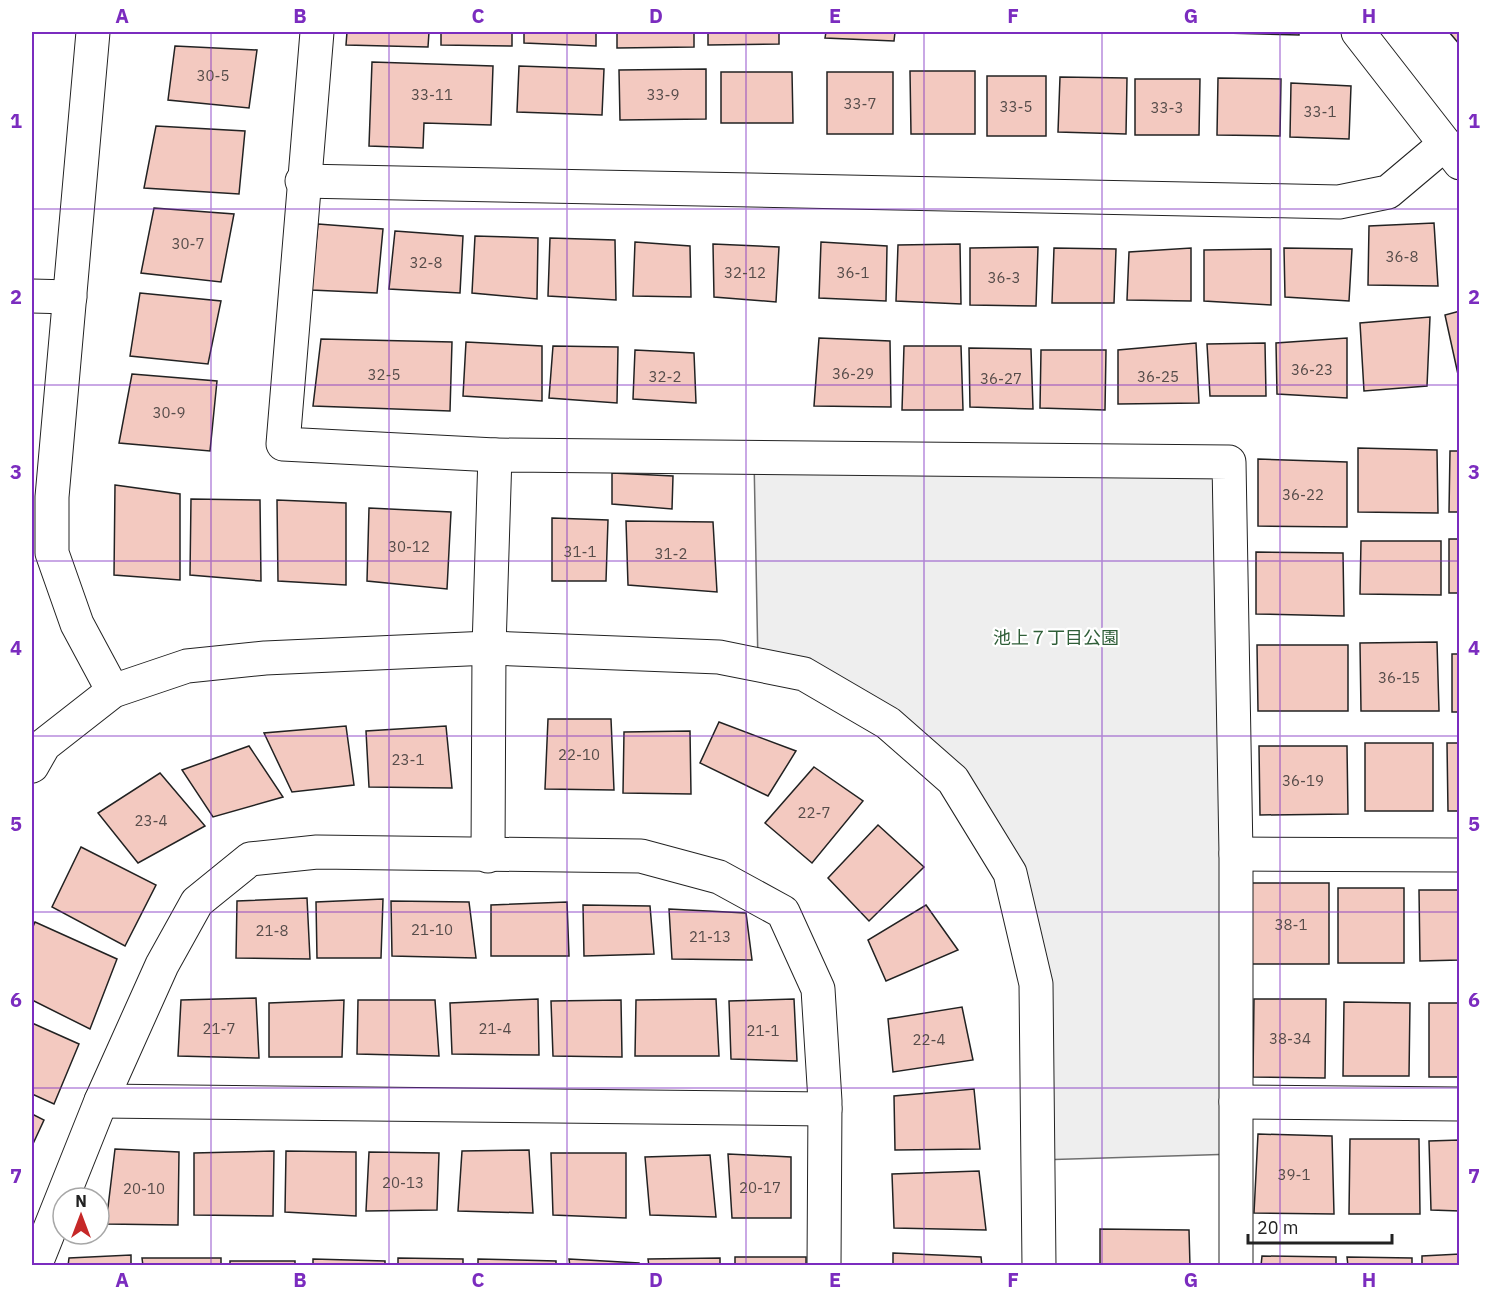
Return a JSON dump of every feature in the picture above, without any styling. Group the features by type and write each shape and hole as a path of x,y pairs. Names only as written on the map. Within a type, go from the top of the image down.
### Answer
{"street":[{"path":"93,32 52,497 52,553 77,624 113,691"},
{"path":"317,32 302,181 283,444 495,455 1229,462 1236,854 1236,1266"},
{"path":"302,181 1339,202 1388,192 1452,153 1358,32"},
{"path":"32,296 70,297"},
{"path":"488,856 489,648 495,455"},
{"path":"32,766 44,745 113,691 187,666 265,658 489,648 720,657 804,675 888,723 953,780 1010,873 1036,984 1039,1266"},
{"path":"35,1266 101,1101 162,965 197,902 250,859 317,852 488,856 641,856 719,877 783,912 818,989 825,1108 824,1266"},
{"path":"1236,854 1460,855"},
{"path":"101,1101 825,1108"},
{"path":"1236,1102 1460,1104"}],"green space":[{"name":"池上７丁目公園","path":"754,458 1229,462 1236,1154 1038,1160 1010,873 953,780 758,665"}],"building":[{"path":"347,32 429,32 428,47 346,45"},
{"path":"441,32 512,32 512,46 441,45"},
{"path":"524,32 596,32 596,46 524,43"},
{"path":"617,32 694,32 694,47 617,48"},
{"path":"708,32 779,32 779,44 708,45"},
{"path":"826,32 895,32 894,41 825,38"},
{"path":"1058,32 1058,33 992,33"},
{"path":"1073,32 1141,32 1141,33"},
{"path":"1299,32 1299,35 1224,33"},
{"path":"1449,32 1460,32 1460,45"},
{"path":"175,46 257,50 249,108 168,100"},
{"path":"372,62 493,66 491,125 424,123 423,148 369,146"},
{"path":"519,66 604,69 602,115 517,112"},
{"path":"706,69 706,119 620,120 619,70"},
{"path":"910,71 975,71 975,134 911,134"},
{"path":"721,72 792,72 793,123 721,123"},
{"path":"827,72 893,72 893,134 827,134"},
{"path":"987,76 1046,76 1046,136 987,136"},
{"path":"1060,77 1127,78 1126,134 1058,132"},
{"path":"1218,78 1281,79 1280,136 1217,135"},
{"path":"1135,79 1200,79 1199,135 1135,135"},
{"path":"1291,83 1351,86 1349,139 1290,137"},
{"path":"156,126 245,131 239,194 144,188"},
{"path":"154,208 234,214 221,282 141,273"},
{"path":"1434,223 1438,286 1368,285 1369,226"},
{"path":"318,224 383,229 377,293 311,290"},
{"path":"395,231 463,236 460,293 389,289"},
{"path":"475,236 538,238 537,299 472,293"},
{"path":"550,238 615,240 616,300 548,296"},
{"path":"635,242 690,246 691,297 633,296"},
{"path":"821,242 887,246 886,301 819,298"},
{"path":"713,244 779,247 776,302 714,297"},
{"path":"960,244 961,304 896,301 898,245"},
{"path":"1038,247 1036,306 970,305 970,248"},
{"path":"1054,248 1116,249 1114,303 1052,303"},
{"path":"1191,248 1191,301 1127,300 1129,252"},
{"path":"1284,248 1352,249 1349,301 1285,297"},
{"path":"1271,249 1271,305 1204,301 1204,250"},
{"path":"140,293 221,301 208,364 130,356"},
{"path":"1460,311 1460,379 1459,379 1445,315"},
{"path":"1430,317 1427,386 1364,391 1360,323"},
{"path":"819,338 890,341 891,407 814,406"},
{"path":"1347,338 1347,398 1277,394 1276,343"},
{"path":"321,339 452,342 450,411 313,406"},
{"path":"466,342 542,346 542,401 463,396"},
{"path":"1196,343 1199,403 1118,404 1118,350"},
{"path":"1265,343 1266,396 1210,396 1207,344"},
{"path":"553,346 618,347 617,403 549,398"},
{"path":"904,346 961,346 963,410 902,410"},
{"path":"969,348 1031,349 1033,409 970,407"},
{"path":"635,350 694,353 696,403 633,399"},
{"path":"1041,350 1106,350 1105,410 1040,408"},
{"path":"132,374 217,381 210,451 119,443"},
{"path":"1358,448 1437,450 1438,513 1358,512"},
{"path":"1450,451 1460,451 1460,512 1449,512"},
{"path":"1258,459 1347,462 1347,527 1258,526"},
{"path":"612,473 673,476 672,509 612,504"},
{"path":"115,485 180,494 180,580 114,575"},
{"path":"191,499 260,500 261,581 190,575"},
{"path":"277,500 346,503 346,585 278,581"},
{"path":"369,508 451,512 447,589 367,581"},
{"path":"552,518 608,520 606,581 552,581"},
{"path":"626,521 713,522 717,592 628,585"},
{"path":"1449,539 1460,539 1460,593 1449,593"},
{"path":"1361,541 1441,541 1441,595 1360,594"},
{"path":"1256,552 1343,553 1344,616 1256,614"},
{"path":"1437,642 1439,711 1361,711 1360,643"},
{"path":"1257,645 1348,645 1348,711 1258,711"},
{"path":"1452,654 1460,654 1460,712 1452,712"},
{"path":"548,719 611,719 614,790 545,789"},
{"path":"719,722 796,751 768,796 700,763"},
{"path":"346,726 354,785 292,792 264,733"},
{"path":"446,726 452,788 369,787 366,731"},
{"path":"690,731 691,794 623,793 624,732"},
{"path":"1365,743 1433,743 1433,811 1365,811"},
{"path":"1447,743 1460,743 1460,811 1448,811"},
{"path":"249,746 283,797 213,817 182,770"},
{"path":"1259,746 1347,746 1348,814 1260,815"},
{"path":"814,767 863,801 812,863 765,823"},
{"path":"160,773 205,826 138,863 98,813"},
{"path":"878,825 924,867 869,921 828,878"},
{"path":"81,847 156,885 125,946 52,907"},
{"path":"1252,883 1329,883 1329,964 1252,964"},
{"path":"1338,888 1404,888 1404,963 1338,963"},
{"path":"1419,890 1460,890 1460,960 1420,961"},
{"path":"307,898 310,959 236,958 237,901"},
{"path":"383,899 381,958 317,958 316,902"},
{"path":"391,901 469,902 476,958 392,956"},
{"path":"567,902 569,956 491,956 491,905"},
{"path":"583,905 650,906 654,954 584,956"},
{"path":"926,905 958,950 886,981 868,940"},
{"path":"669,909 746,913 752,960 672,959"},
{"path":"35,922 117,959 90,1029 32,1000 32,929"},
{"path":"256,998 259,1058 178,1056 181,1000"},
{"path":"538,999 539,1055 452,1054 450,1003"},
{"path":"716,999 719,1056 635,1056 636,1000"},
{"path":"794,999 797,1061 731,1059 729,1001"},
{"path":"1254,999 1326,999 1325,1078 1253,1077"},
{"path":"344,1000 342,1057 269,1057 269,1003"},
{"path":"358,1000 435,1000 439,1056 357,1054"},
{"path":"621,1000 622,1057 553,1056 551,1001"},
{"path":"1344,1002 1410,1003 1409,1076 1343,1076"},
{"path":"1429,1003 1460,1003 1460,1077 1429,1077"},
{"path":"962,1007 973,1060 893,1072 888,1019"},
{"path":"32,1023 79,1044 54,1104 32,1094"},
{"path":"974,1089 980,1149 895,1150 894,1096"},
{"path":"32,1114 44,1120 32,1146"},
{"path":"1258,1134 1332,1136 1334,1214 1254,1213"},
{"path":"1350,1139 1419,1139 1420,1214 1349,1214"},
{"path":"1460,1140 1460,1211 1431,1210 1429,1141"},
{"path":"115,1149 179,1152 178,1225 111,1224 111,1186"},
{"path":"529,1150 533,1213 458,1211 462,1151"},
{"path":"274,1151 273,1216 194,1215 194,1153"},
{"path":"286,1151 356,1152 356,1216 285,1212"},
{"path":"369,1152 439,1153 437,1210 366,1211"},
{"path":"551,1153 626,1153 626,1218 553,1215"},
{"path":"728,1154 791,1157 791,1218 732,1218"},
{"path":"710,1155 716,1217 650,1215 645,1157"},
{"path":"979,1171 986,1230 894,1228 892,1174"},
{"path":"1100,1229 1189,1230 1190,1266 1100,1266"},
{"path":"893,1253 981,1257 982,1266 893,1266"},
{"path":"1460,1254 1460,1266 1422,1266 1422,1256"},
{"path":"131,1255 131,1266 68,1266 69,1258"},
{"path":"1262,1256 1336,1257 1336,1266 1261,1266"},
{"path":"735,1257 806,1257 806,1266 735,1266"},
{"path":"1347,1257 1412,1258 1412,1266 1348,1266"},
{"path":"142,1258 221,1258 221,1266 143,1266"},
{"path":"398,1258 463,1259 463,1266 398,1266"},
{"path":"720,1258 720,1266 649,1266 648,1259"},
{"path":"313,1259 385,1261 385,1266 313,1266"},
{"path":"478,1259 556,1261 556,1266 478,1266"},
{"path":"569,1259 639,1263 639,1266 570,1266"},
{"path":"230,1261 295,1261 295,1266 230,1266"}]}
